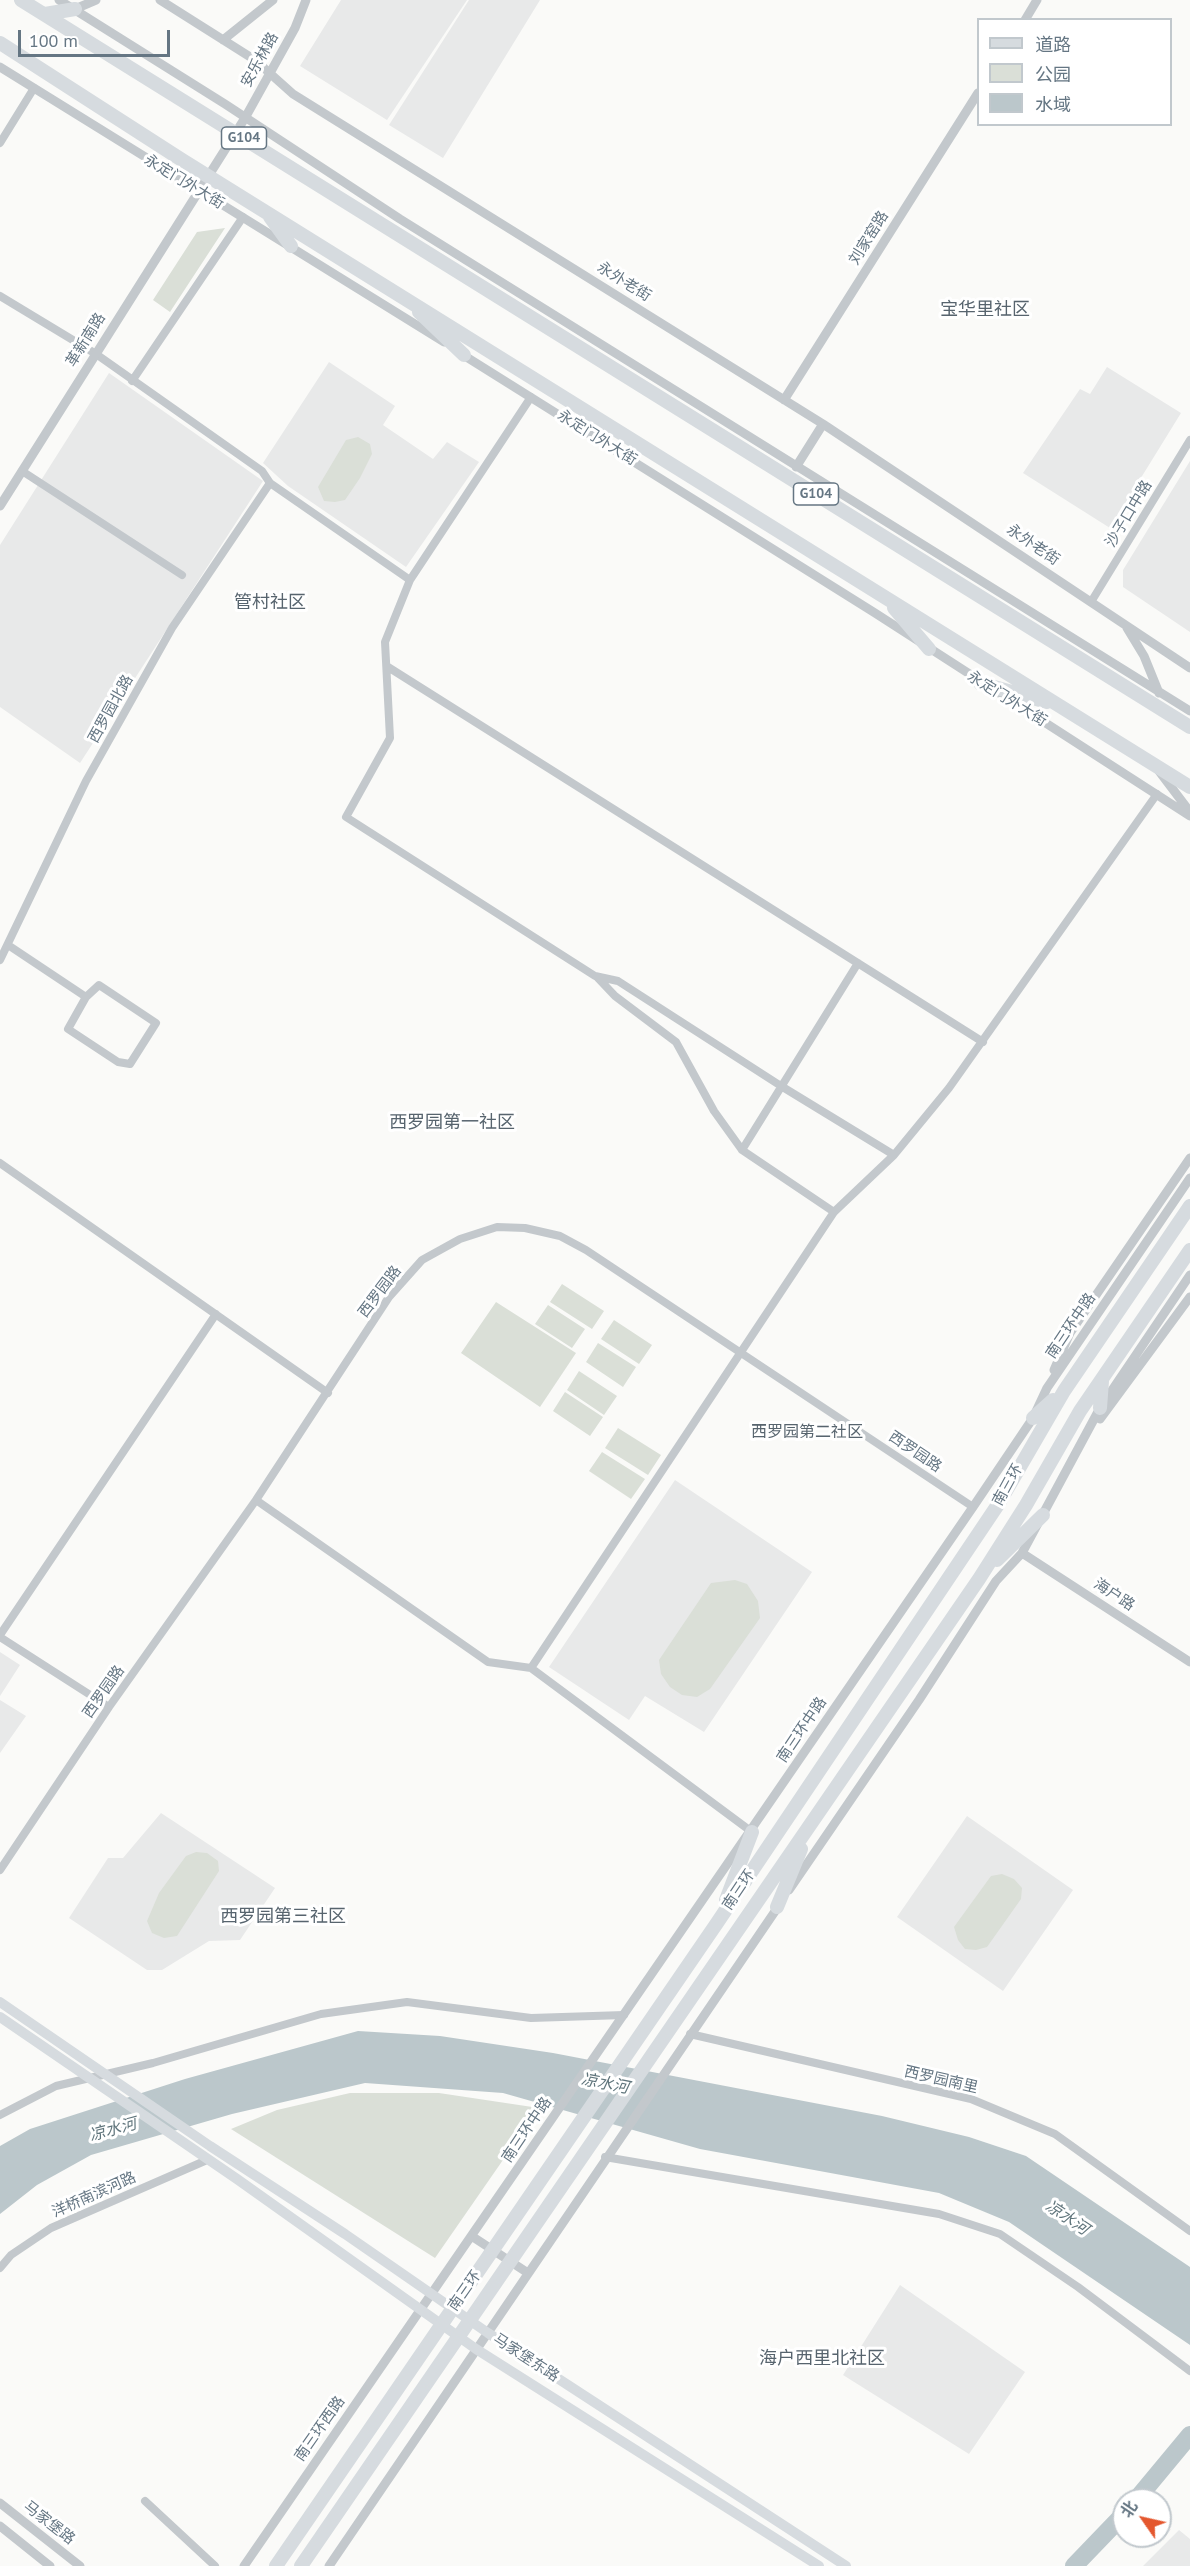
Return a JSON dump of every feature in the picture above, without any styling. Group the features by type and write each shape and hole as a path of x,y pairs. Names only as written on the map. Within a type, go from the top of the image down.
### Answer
{"highway":[{"name":"G104","path":"21,0 1190,726"},
{"path":"45,14 75,9"},
{"name":"永定门外大街","path":"0,43 208,176 1190,787"},
{"path":"266,211 291,246"},
{"path":"401,294 464,355"},
{"path":"885,597 929,649"},
{"path":"980,683 1064,708"},
{"name":"南三环","path":"276,2566 717,1923 999,1503 1064,1391 1190,1206"},
{"name":"南三环","path":"301,2566 979,1579 1026,1505 1080,1411 1190,1250"},
{"path":"1100,1408 1102,1379"},
{"path":"1033,1418 1064,1391"},
{"path":"979,1579 1043,1515"},
{"path":"777,1907 813,1819"},
{"path":"717,1923 752,1832"}],"main road":[{"name":"马家堡东路","path":"0,2002 488,2333 846,2566"},
{"name":"马家堡东路","path":"0,2017 476,2349 819,2566"}],"street":[{"path":"59,0 400,219 1190,711"},
{"path":"75,9 96,0"},
{"name":"永外老街","path":"160,0 255,60 303,100 823,424 1190,668"},
{"path":"223,40 273,0"},
{"name":"安乐林路","path":"208,176 270,74 295,28 306,0"},
{"path":"1026,18 1037,0"},
{"name":"永定门外大街","path":"0,67 531,397 1190,816"},
{"path":"0,143 33,88"},
{"name":"刘家窑路","path":"784,400 977,95"},
{"name":"革新南路","path":"0,506 208,176"},
{"path":"132,381 243,217"},
{"path":"0,296 96,354 262,471 270,483 410,580"},
{"path":"531,397 410,580 386,642 390,738 346,817 596,976 615,996 676,1042 714,1112 742,1150 834,1212"},
{"path":"796,467 823,424"},
{"name":"沙子口中路","path":"1091,602 1190,440"},
{"path":"22,471 182,575"},
{"name":"西罗园北路","path":"0,960 86,781 172,628 270,483"},
{"path":"1125,624 1144,656 1159,693"},
{"path":"388,667 983,1042"},
{"path":"1152,763 1190,812"},
{"path":"531,1668 834,1212 894,1155 983,1042 1157,794"},
{"path":"8,945 86,997"},
{"path":"742,1150 858,963"},
{"path":"596,976 618,981 781,1086 894,1155"},
{"path":"99,985 156,1023 130,1064 118,1062 68,1029 86,997 99,985"},
{"path":"1047,1388 1070,1333 1190,1158"},
{"path":"0,1163 328,1393"},
{"name":"南三环中路","path":"432,2294 973,1508 1033,1418 1047,1388 1190,1178"},
{"name":"西罗园路","path":"0,1870 109,1707 256,1500 389,1297 422,1260 460,1239 497,1227 525,1228 569,1241 973,1508"},
{"path":"1074,1458 1100,1408 1190,1275"},
{"path":"329,2566 675,2054 919,1700 996,1581 1022,1553 1056,1485 1102,1415 1190,1298"},
{"path":"109,1707 0,1636 216,1314"},
{"path":"256,1500 488,1662 531,1668 752,1832"},
{"name":"海户路","path":"1022,1553 1190,1662"},
{"path":"0,2115 56,2086 153,2063 321,2014 407,2002 445,2005 531,2018 624,2015"},
{"name":"西罗园南里","path":"690,2034 971,2099 1055,2134 1190,2231"},
{"path":"605,2157 939,2214 1000,2234 1078,2287 1190,2371"},
{"name":"洋桥南滨河路","path":"0,2268 11,2255 51,2228 207,2160"},
{"path":"473,2237 528,2273"},
{"name":"南三环西路","path":"244,2566 432,2294"},
{"path":"145,2501 215,2566"},
{"name":"马家堡路","path":"0,2503 80,2566"},
{"path":"0,2526 50,2566"}],"shaded area":[{"path":"341,0 467,0 387,120 300,66"},
{"path":"469,0 540,0 443,158 389,125"},
{"path":"329,362 395,406 383,425 433,459 447,442 479,462 406,567 288,486 263,463"},
{"path":"1107,367 1181,413 1110,528 1023,473 1080,389 1090,394"},
{"path":"109,373 263,481 80,763 0,707 0,545"},
{"path":"1190,461 1190,632 1123,587 1123,570"},
{"path":"675,1480 812,1572 704,1732 645,1696 629,1720 549,1667"},
{"path":"0,1652 20,1665 0,1696"},
{"path":"0,1700 26,1716 0,1753"},
{"path":"161,1813 275,1888 240,1940 209,1941 162,1970 147,1970 69,1918 108,1858 123,1858"},
{"path":"967,1816 1073,1890 1003,1991 897,1917"},
{"path":"900,2285 1025,2372 969,2454 843,2375"},
{"path":"1179,2530 1190,2539 1190,2566 1143,2566 1161,2548 1172,2548 1172,2537"}],"green space":[{"path":"225,228 170,312 153,300 197,232"},
{"path":"358,437 370,444 372,454 360,478 345,500 324,501 318,487 346,440"},
{"path":"562,1284 604,1311 592,1329 550,1302"},
{"path":"496,1302 576,1353 540,1407 461,1353"},
{"path":"548,1305 585,1329 572,1348 535,1324"},
{"path":"614,1320 652,1345 639,1364 601,1339"},
{"path":"598,1343 636,1367 623,1387 586,1362"},
{"path":"579,1371 617,1396 604,1415 567,1390"},
{"path":"565,1392 603,1417 590,1436 553,1411"},
{"path":"618,1428 661,1455 648,1475 605,1448"},
{"path":"602,1452 645,1479 631,1499 589,1471"},
{"path":"735,1580 747,1584 758,1601 760,1618 710,1689 697,1697 682,1695 670,1687 661,1674 659,1660 711,1583"},
{"path":"196,1852 207,1853 218,1861 219,1871 177,1936 164,1938 152,1933 147,1921 159,1893 186,1856"},
{"path":"1002,1874 1014,1879 1022,1888 1021,1899 987,1947 976,1950 965,1949 958,1940 954,1927 991,1876"},
{"path":"350,2093 439,2093 539,2108 435,2258 231,2129 277,2110"}],"water":[{"name":"凉水河","path":"358,2031 440,2036 553,2053 882,2116 969,2137 1026,2156 1190,2267 1190,2345 1009,2222 939,2193 700,2149 503,2093 365,2083 232,2114 91,2155 37,2185 0,2214 0,2146 30,2129 185,2079"}],"waterway":[{"path":"1146,2488 1190,2435"},
{"path":"1074,2566 1112,2526"}],"district":[{"name":"宝华里社区","path":"985,310"},
{"name":"管村社区","path":"270,603"},
{"name":"西罗园第一社区","path":"452,1123"},
{"name":"西罗园第二社区","path":"807,1432"},
{"name":"西罗园第三社区","path":"283,1917"},
{"name":"海户西里北社区","path":"822,2359"}]}
